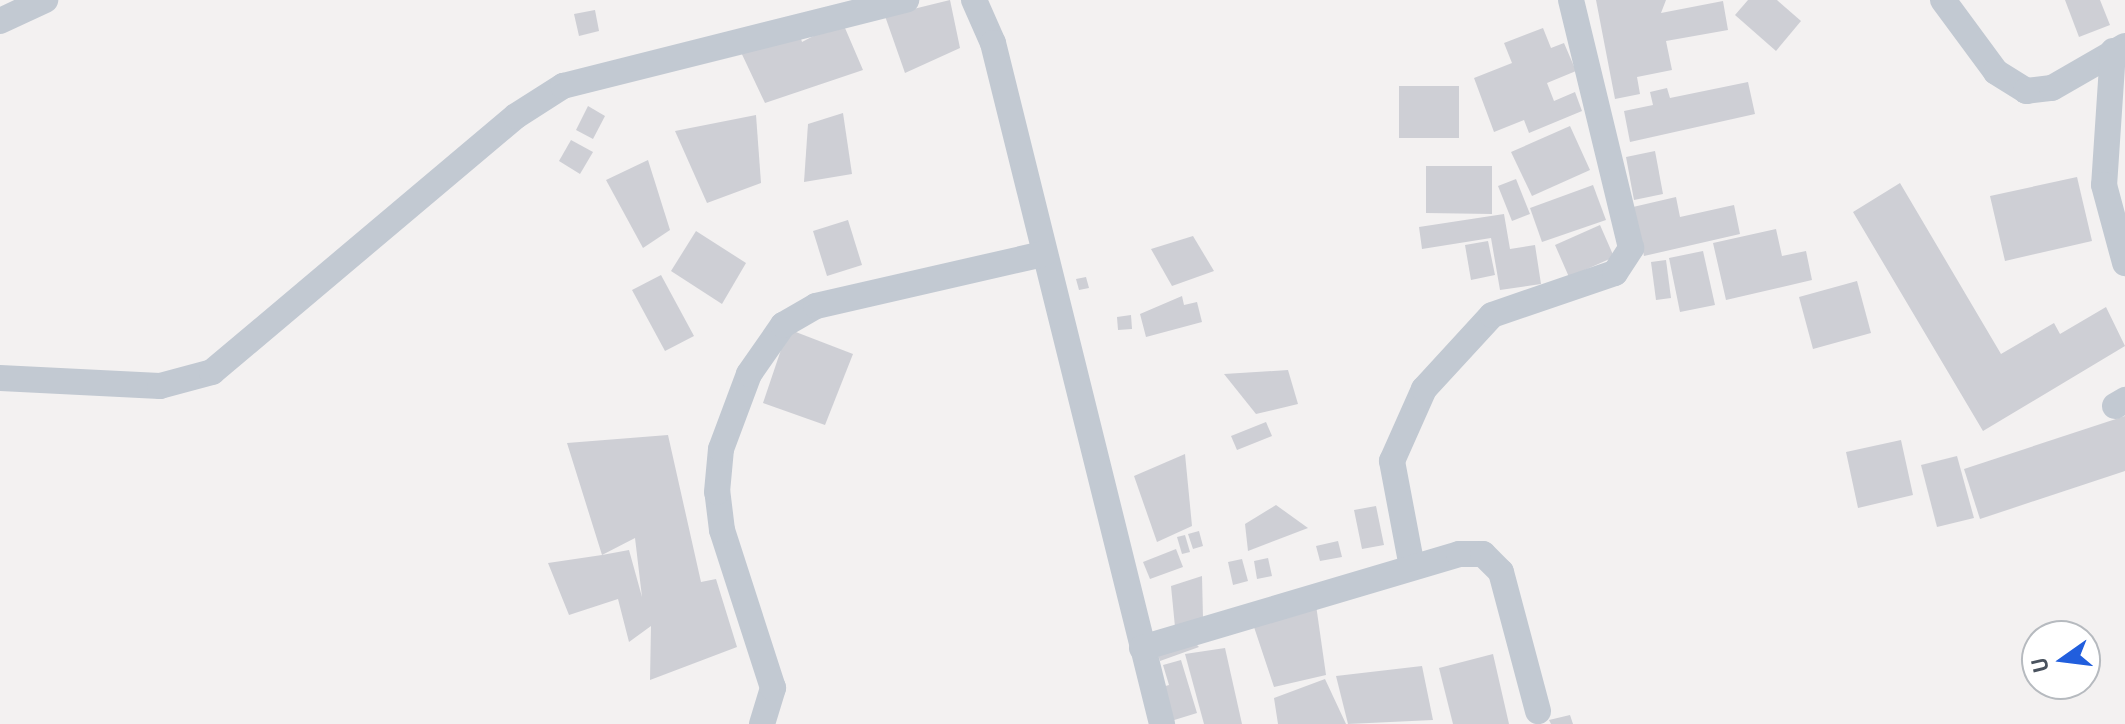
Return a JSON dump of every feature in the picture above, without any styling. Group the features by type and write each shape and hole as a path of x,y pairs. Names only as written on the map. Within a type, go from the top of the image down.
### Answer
{"street":[{"path":"0,21 45,0"},
{"path":"0,378 160,386 212,372 503,126 563,86 906,0"},
{"path":"974,0 993,43 1162,724"},
{"path":"1412,567 1392,461 1424,389 1492,315 1615,273 1631,248 1571,0"},
{"path":"1943,0 1996,72 2026,91 2052,88 2119,49"},
{"path":"2119,49 2104,185 2125,263"},
{"path":"762,724 773,688 722,530 717,492 721,449 749,374 783,325 816,306 1043,254"},
{"path":"1142,648 1412,567 1483,554 1501,572 1538,711"}],"building":[{"path":"950,0 960,48 905,73 885,16"},
{"path":"1596,0 1666,0 1661,13 1723,1 1728,30 1666,41 1672,70 1637,77 1640,94 1615,99"},
{"path":"1748,0 1777,0 1801,21 1776,51 1735,15"},
{"path":"2065,0 2100,0 2110,25 2079,37"},
{"path":"595,10 599,31 579,36 574,14"},
{"path":"842,21 863,70 765,103 739,48 799,32 802,42"},
{"path":"1543,28 1551,48 1564,43 1576,71 1547,83 1554,101 1575,92 1582,111 1529,133 1524,120 1494,132 1474,78 1512,63 1504,43"},
{"path":"1748,82 1755,114 1630,142 1624,111 1653,105 1650,92 1667,88 1670,98"},
{"path":"1399,86 1459,86 1459,138 1399,138"},
{"path":"588,106 605,116 593,139 576,130"},
{"path":"843,113 852,174 804,182 808,124"},
{"path":"756,115 761,183 707,203 675,131"},
{"path":"1570,126 1590,170 1532,196 1511,152"},
{"path":"571,140 593,152 580,174 559,161"},
{"path":"1655,151 1663,194 1634,200 1626,157"},
{"path":"648,160 670,230 643,248 606,180"},
{"path":"1426,166 1492,166 1492,214 1426,213"},
{"path":"2077,177 2092,241 2005,261 1990,196"},
{"path":"1516,179 1530,214 1512,221 1498,186"},
{"path":"1900,183 2001,354 2054,323 2060,334 2106,307 2125,346 1983,431 1853,212"},
{"path":"1593,185 1606,220 1542,242 1530,208"},
{"path":"1676,197 1680,217 1734,205 1740,234 1644,256 1633,207"},
{"path":"1504,214 1510,249 1535,245 1541,284 1500,290 1491,238 1422,249 1419,227"},
{"path":"848,220 862,265 827,276 813,231"},
{"path":"1600,225 1614,257 1569,277 1555,245"},
{"path":"1776,229 1782,256 1806,251 1812,280 1726,300 1713,243"},
{"path":"696,231 746,263 722,304 671,271"},
{"path":"1193,236 1214,271 1172,286 1151,249"},
{"path":"1488,241 1495,275 1471,280 1465,245"},
{"path":"1703,251 1715,305 1680,312 1669,258"},
{"path":"1666,260 1671,298 1656,300 1651,262"},
{"path":"661,275 694,336 665,351 632,290"},
{"path":"1086,277 1089,288 1079,290 1076,279"},
{"path":"1857,281 1871,333 1813,349 1799,297"},
{"path":"1182,296 1184,305 1197,302 1202,322 1146,337 1140,314"},
{"path":"1131,315 1132,329 1118,330 1117,317"},
{"path":"788,329 853,354 825,425 763,403"},
{"path":"1288,370 1298,404 1256,414 1224,374"},
{"path":"2125,416 2125,471 1980,519 1964,469"},
{"path":"1266,422 1272,436 1237,450 1231,436"},
{"path":"668,435 701,582 716,579 737,647 650,680 651,626 629,642 618,599 569,615 548,563 602,555 567,443","holes":["635,538 642,597 629,550 602,555"]},
{"path":"1901,440 1913,495 1858,508 1846,452"},
{"path":"1185,454 1192,526 1157,542 1134,476"},
{"path":"1957,456 1974,518 1937,527 1921,465"},
{"path":"1276,505 1308,528 1248,551 1245,524"},
{"path":"1376,506 1384,545 1362,549 1354,510"},
{"path":"1199,531 1203,546 1193,549 1188,534"},
{"path":"1185,535 1190,552 1182,554 1177,537"},
{"path":"1338,541 1342,557 1320,561 1316,546"},
{"path":"1176,549 1183,567 1150,579 1143,562"},
{"path":"1268,558 1272,576 1257,579 1254,561"},
{"path":"1242,559 1248,581 1233,585 1228,562"},
{"path":"1202,576 1203,619 1175,627 1171,586"},
{"path":"1316,605 1326,675 1274,687 1253,624"},
{"path":"1188,636 1199,647 1160,661 1156,648"},
{"path":"1225,648 1242,724 1204,724 1185,654"},
{"path":"1493,654 1509,724 1453,724 1439,668"},
{"path":"1181,660 1197,713 1171,721 1155,689 1169,685 1163,665"},
{"path":"1422,666 1433,720 1348,724 1336,676"},
{"path":"1325,679 1346,724 1278,724 1274,698"},
{"path":"1570,715 1573,724 1551,724 1549,720"}]}
